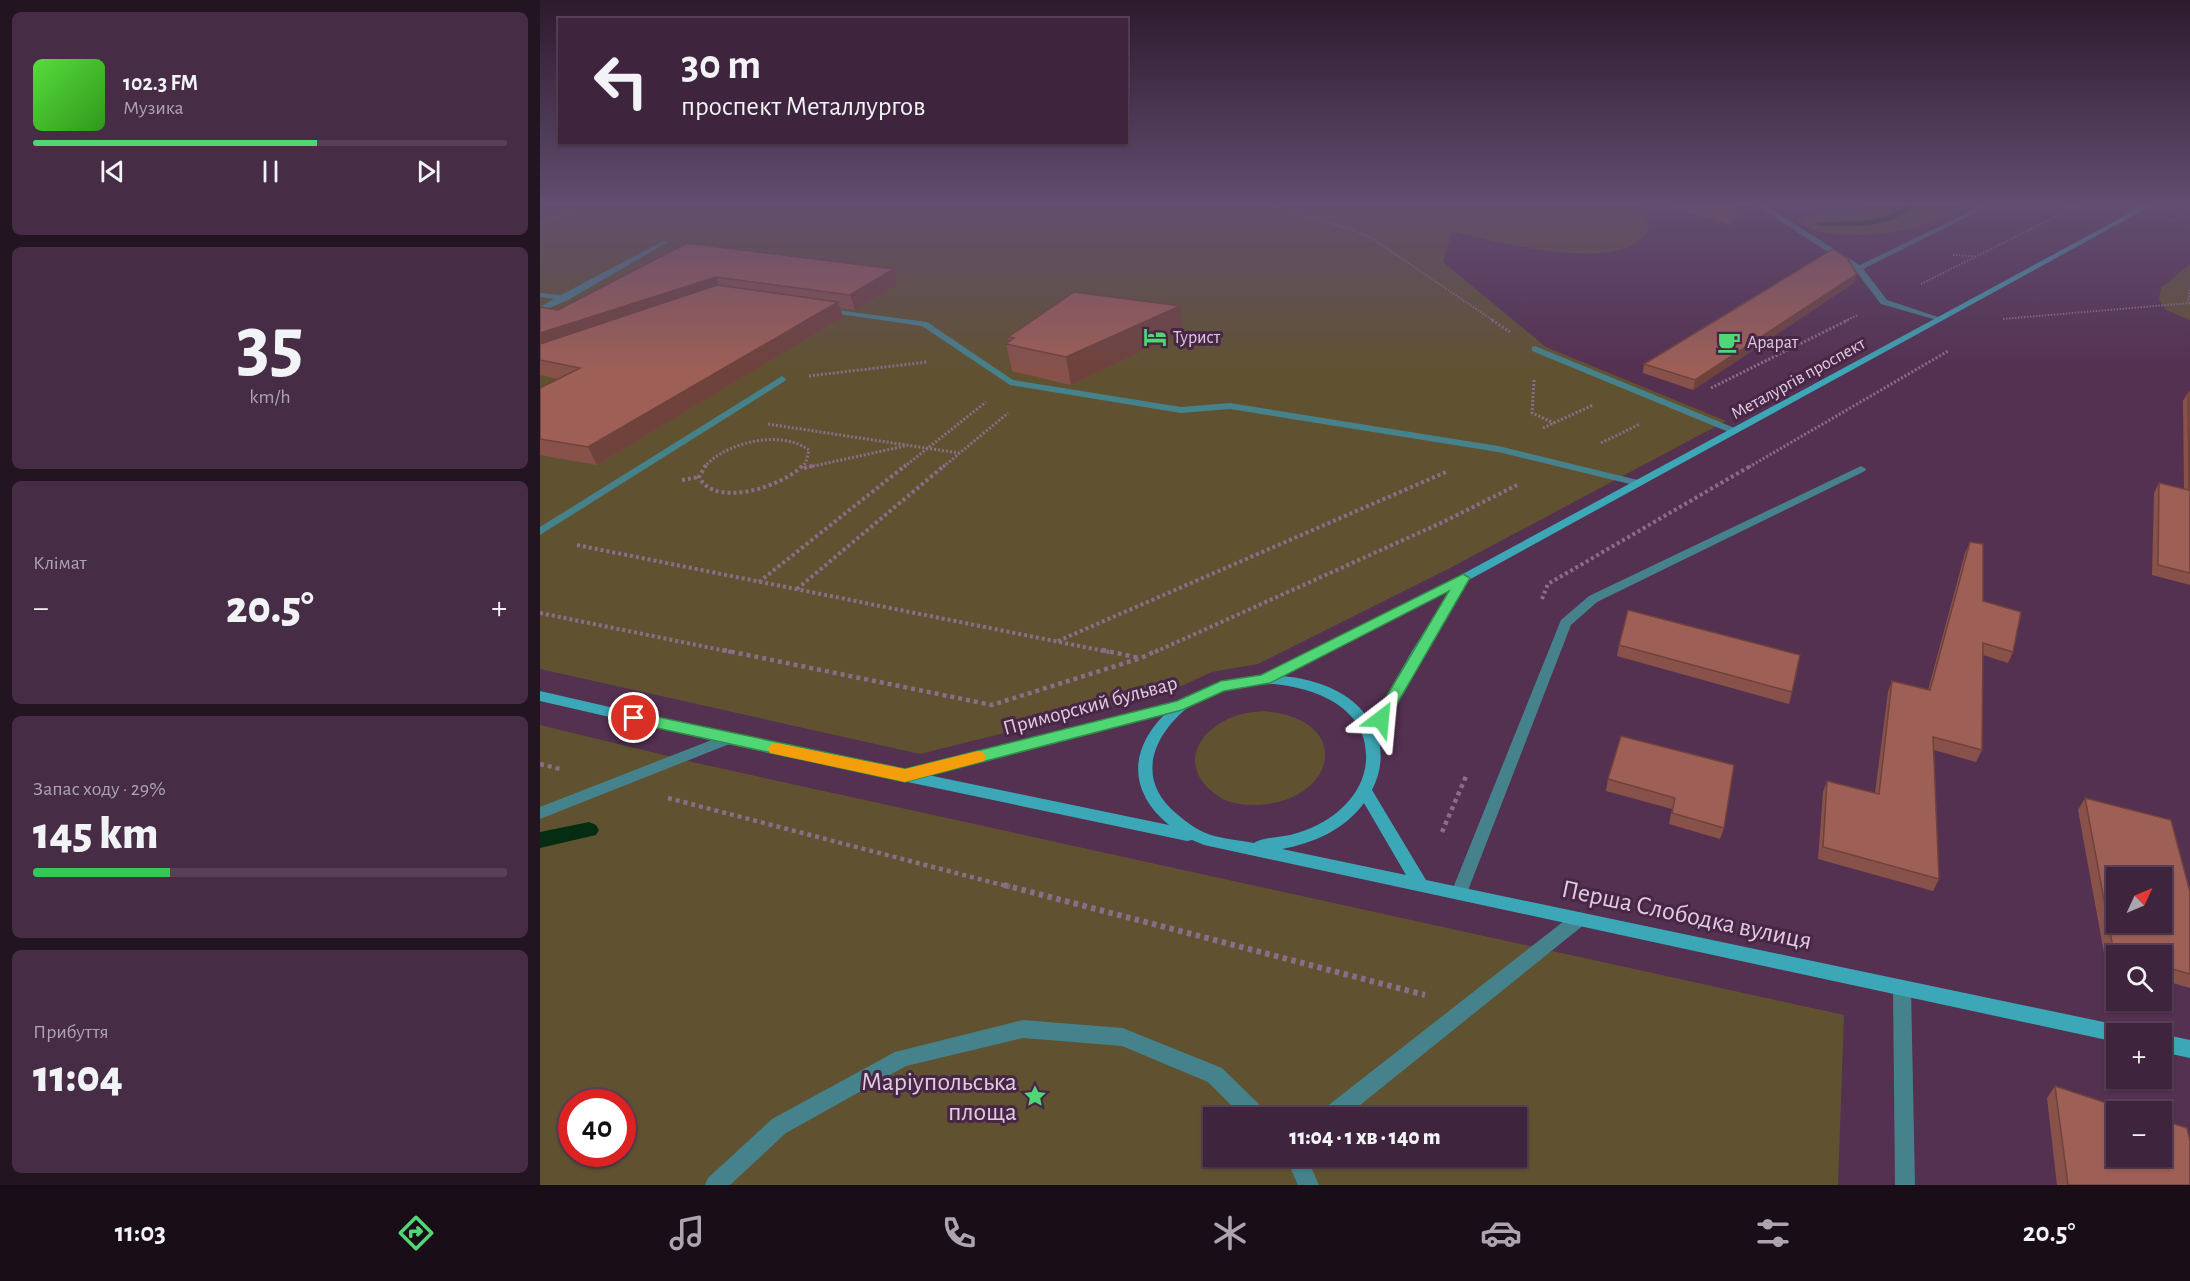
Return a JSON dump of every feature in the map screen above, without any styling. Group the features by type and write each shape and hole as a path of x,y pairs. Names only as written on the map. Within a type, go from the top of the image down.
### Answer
{"street":[{"path":"540,310 631,261"},
{"path":"1848,261 1858,268 1884,302 1940,319"},
{"path":"1858,268 1872,261"},
{"name":"Металургів проспект","path":"1265,679 1463,578 2046,261"},
{"path":"540,295 565,298"},
{"path":"817,309 924,324 1010,382 1181,410 1230,406 1498,449 1638,483"},
{"path":"1535,349 1734,431"},
{"path":"540,532 782,380"},
{"path":"1459,893 1564,623 1593,599 1861,469"},
{"path":"540,696 727,739 1204,839 1245,846 1275,844 1303,838 1329,826 1350,810 1365,792 1373,773 1375,754 1371,736 1418,651 1463,578"},
{"name":"Приморский бульвар","path":"905,776 1182,705 1221,687 1265,679 1305,684 1340,698 1364,722 1371,736"},
{"path":"1182,705 1154,734 1147,750 1144,768 1146,785 1153,801 1165,817 1183,830 1204,839"},
{"path":"540,813 727,739"},
{"path":"1365,792 1420,884"},
{"name":"Перша Слободка вулиця","path":"1245,846 2106,1031"},
{"path":"1342,1107 1579,919"},
{"path":"1902,988 1905,1185"},
{"path":"715,1185 779,1126 902,1058 1023,1029 1123,1037 1215,1076 1247,1107"},
{"path":"2172,1045 2190,1049"},
{"path":"1300,1167 1309,1185"}],"path":[{"path":"1405,261 1535,349"},
{"path":"2012,314 2003,319 2189,303 2190,289"},
{"path":"1548,584 1951,349"},
{"path":"782,380 971,356"},
{"path":"759,582 1010,382"},
{"path":"797,589 1039,387"},
{"path":"1058,641 1498,449 1629,388"},
{"path":"1532,413 1554,423"},
{"path":"722,417 960,453"},
{"path":"803,468 810,459 809,450 801,444 787,440 769,440 749,443 721,454 702,467 699,477 703,485 715,490 742,491 773,485 803,468 910,445"},
{"path":"575,545 1141,658"},
{"path":"540,613 992,705"},
{"path":"540,764 1468,1006"}],"shaded area":[{"path":"540,261 1443,261 1546,347 1726,421 1452,567 1258,664 1212,672 1168,692 920,754 540,669"},
{"path":"2190,264 2190,320 2166,310 2159,300 2161,288"},
{"path":"1263,711 1293,717 1313,729 1323,744 1325,760 1318,776 1304,791 1283,801 1256,805 1238,804 1225,800 1201,780 1196,769 1197,748 1212,729 1224,721 1243,714"},
{"path":"540,725 701,764 1844,1015 1838,1185 540,1185"}],"building":[{"path":"652,261 833,261 894,269 850,295 716,277 540,333 540,307 558,310"},
{"path":"1813,261 1849,261 1857,274 1695,380 1644,364"},
{"path":"717,285 838,302 588,447 540,439 540,388 580,368 540,360 540,344"},
{"path":"1074,292 1180,306 1066,357 1006,344 1014,338 1008,337"},
{"path":"2188,392 2190,392 2190,573 2158,565 2159,483 2189,490"},
{"path":"1970,542 1983,544 1983,601 2021,612 2013,652 1983,643 1982,750 1933,737 1939,879 1823,847 1827,781 1879,794 1892,681 1930,690"},
{"path":"1628,610 1800,655 1792,692 1619,645"},
{"path":"1621,736 1734,765 1724,828 1672,813 1675,798 1608,779"},
{"path":"2085,798 2171,820 2190,892 2190,974 2172,969 2172,945 2113,945 2110,933 2172,933 2172,867 2106,867 2106,910"},
{"path":"2055,1086 2106,1103 2106,1167 2172,1167 2172,1123 2187,1128 2190,1141 2190,1185 2068,1185"}],"waterway":[{"path":"540,840 589,830"}],"slow traffic":[{"path":"776,749 905,776 978,757"}],"place":[{"name":"Турист","path":"1155,337"},
{"name":"Арарат","path":"1729,342"},
{"name":"Маріупольська площа","path":"1035,1096"}],"route":[{"path":"634,718 905,776 1182,705 1200,694 1242,681 1265,679 1463,578 1418,651 1381,719"}]}
